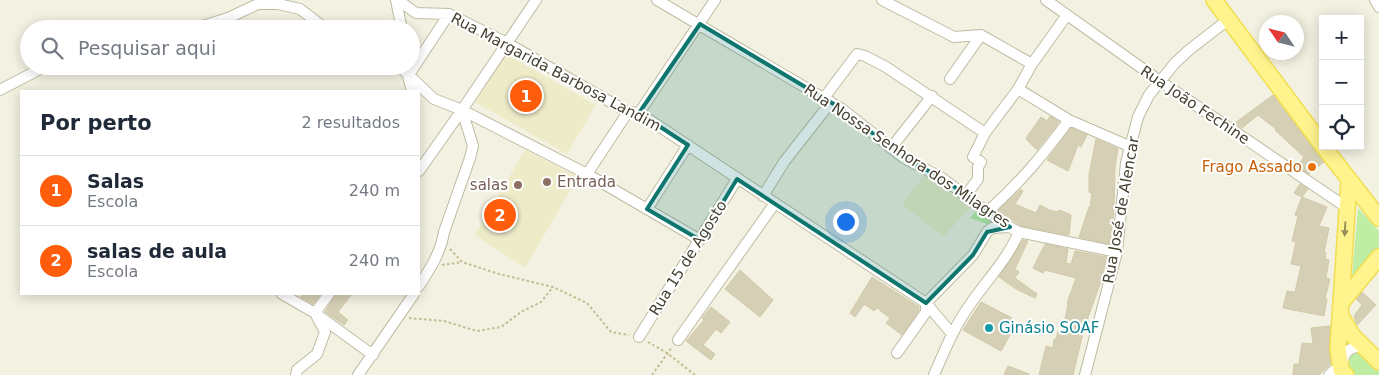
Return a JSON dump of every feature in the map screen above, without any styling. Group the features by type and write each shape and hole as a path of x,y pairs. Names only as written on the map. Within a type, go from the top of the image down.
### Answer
{"main road":[{"path":"1214,0 1319,141"},
{"path":"1326,150 1379,218"},
{"path":"1339,373 1338,348 1349,181"},
{"path":"1341,310 1379,257"},
{"path":"1341,310 1352,334 1379,362"}],"street":[{"name":"Rua Margarida Barbosa Landim","path":"397,0 416,13 448,14 507,43 628,112 639,113 926,303 952,334"},
{"path":"397,0 400,20"},
{"path":"420,170 536,0"},
{"name":"Rua Nossa Senhora dos Milagres","path":"656,0 828,100 904,158 942,178 1010,227 1020,232 1117,252"},
{"path":"639,113 700,24 714,0"},
{"path":"882,0 954,38 981,35 1032,64"},
{"name":"Rua João Fechine","path":"1046,0 1160,81 1346,207"},
{"path":"1374,0 1379,7"},
{"path":"222,20 258,4 278,4 300,9 314,20"},
{"path":"420,57 448,14"},
{"path":"966,195 978,178 978,167 981,162 973,158 985,133 1018,89 1032,64 1067,15"},
{"name":"Rua José de Alencar","path":"1085,375 1117,252 1126,162 1129,146 1141,112 1149,95 1189,50 1229,19"},
{"path":"950,79 981,35"},
{"path":"762,196 857,54 865,56 932,96 985,133"},
{"path":"0,90 29,75"},
{"path":"408,76 412,90"},
{"path":"408,76 434,98 462,110 587,174 700,240"},
{"path":"1018,89 1069,120 1129,146"},
{"path":"891,148 932,96"},
{"path":"420,284 431,267 442,241 472,146 462,110"},
{"path":"587,174 628,112"},
{"path":"987,212 1012,191 1069,120"},
{"path":"646,209 688,145"},
{"name":"Rua 15 de Agosto","path":"639,337 738,179"},
{"path":"678,340 775,203"},
{"path":"897,353 926,312 926,303 973,255 987,232 992,228 1010,227"},
{"path":"934,375 952,334 968,307 1013,247 1020,232"},
{"path":"284,295 315,312 373,354"},
{"path":"315,312 328,295"},
{"path":"358,375 413,295"},
{"path":"296,375 297,370 317,354 325,332 315,312"},
{"path":"1339,373 1345,354 1353,348 1364,347"}],"path":[{"path":"442,241 462,262"},
{"path":"431,267 462,262 553,288 587,303 611,332 639,337 667,353 695,375"},
{"path":"398,317 444,321 477,331 501,328 521,312 541,302 553,288"},
{"path":"652,375 678,340"}],"highlighted area":[{"path":"700,24 842,109 904,158 942,178 1010,227 987,232 973,255 926,303 737,179 700,240 647,209 688,145 639,113"}],"shaded area":[{"path":"506,54 596,105 567,154 475,102"},
{"path":"525,150 578,177 525,268 475,235"},
{"path":"926,173 971,207 944,236 902,205"}],"green space":[{"path":"1358,208 1379,231 1379,255 1351,287"},
{"path":"978,209 996,223 995,227 970,218"},
{"path":"1354,352 1362,352 1379,370 1379,375 1352,375 1346,370 1348,355"}],"building":[{"path":"1273,95 1324,162 1309,174 1297,166 1304,157 1276,129 1258,115 1242,128 1235,123"},
{"path":"1050,116 1059,122 1037,150 1026,139 1041,117 1047,121"},
{"path":"1071,128 1087,135 1081,147 1078,145 1068,171 1047,160"},
{"path":"1096,139 1118,149 1110,244 1079,237 1090,207 1092,193 1089,192 1089,175"},
{"path":"1300,184 1308,189 1302,197 1294,193"},
{"path":"1021,189 1023,191 1015,204 1036,213 1040,205 1049,210 1058,212 1059,210 1071,215 1069,235 1022,226 998,211"},
{"path":"1302,197 1327,207 1319,226 1329,228 1324,253 1326,253 1325,259 1329,260 1326,278 1330,279 1325,298 1327,299 1324,316 1283,308 1287,291 1295,292 1301,266 1291,264 1296,242 1292,241 1298,216 1295,215"},
{"path":"1023,240 1028,241 1015,269 1019,272 1015,278 1037,294 1035,298 1016,289 999,277"},
{"path":"1045,244 1068,249 1066,263 1071,264 1075,251 1107,257 1101,281 1084,329 1073,375 1039,375 1046,346 1053,348 1054,339 1056,339 1058,331 1061,332 1067,303 1076,278 1045,270 1043,273 1033,268"},
{"path":"740,270 773,300 760,317 725,289"},
{"path":"872,277 919,307 919,310 902,335 886,323 890,318 877,308 874,311 864,304 855,317 850,313"},
{"path":"1362,292 1376,305 1357,325 1354,316 1362,305 1356,299"},
{"path":"302,295 320,295 313,304 301,297"},
{"path":"335,295 351,295 338,312 348,320 344,325 325,312"},
{"name":"Ginásio SOAF","path":"981,302 1012,318 1009,323 1015,326 1001,351 963,330"},
{"path":"711,307 730,322 721,333 716,329 703,345 715,354 711,360 686,341 704,320 702,318"},
{"path":"1330,326 1329,348 1331,363 1319,375 1293,375 1294,364 1299,364 1302,343 1313,344 1311,328"},
{"path":"1008,366 1029,374 1029,375 1004,375"}],"place":[{"name":"Salas","path":"526,96"},
{"name":"Frago Assado","path":"1312,167"},
{"name":"Entrada","path":"547,182"},
{"name":"salas","path":"518,185"},
{"name":"salas de aula","path":"500,215"},
{"name":"Ginásio SOAF","path":"989,328"}]}
